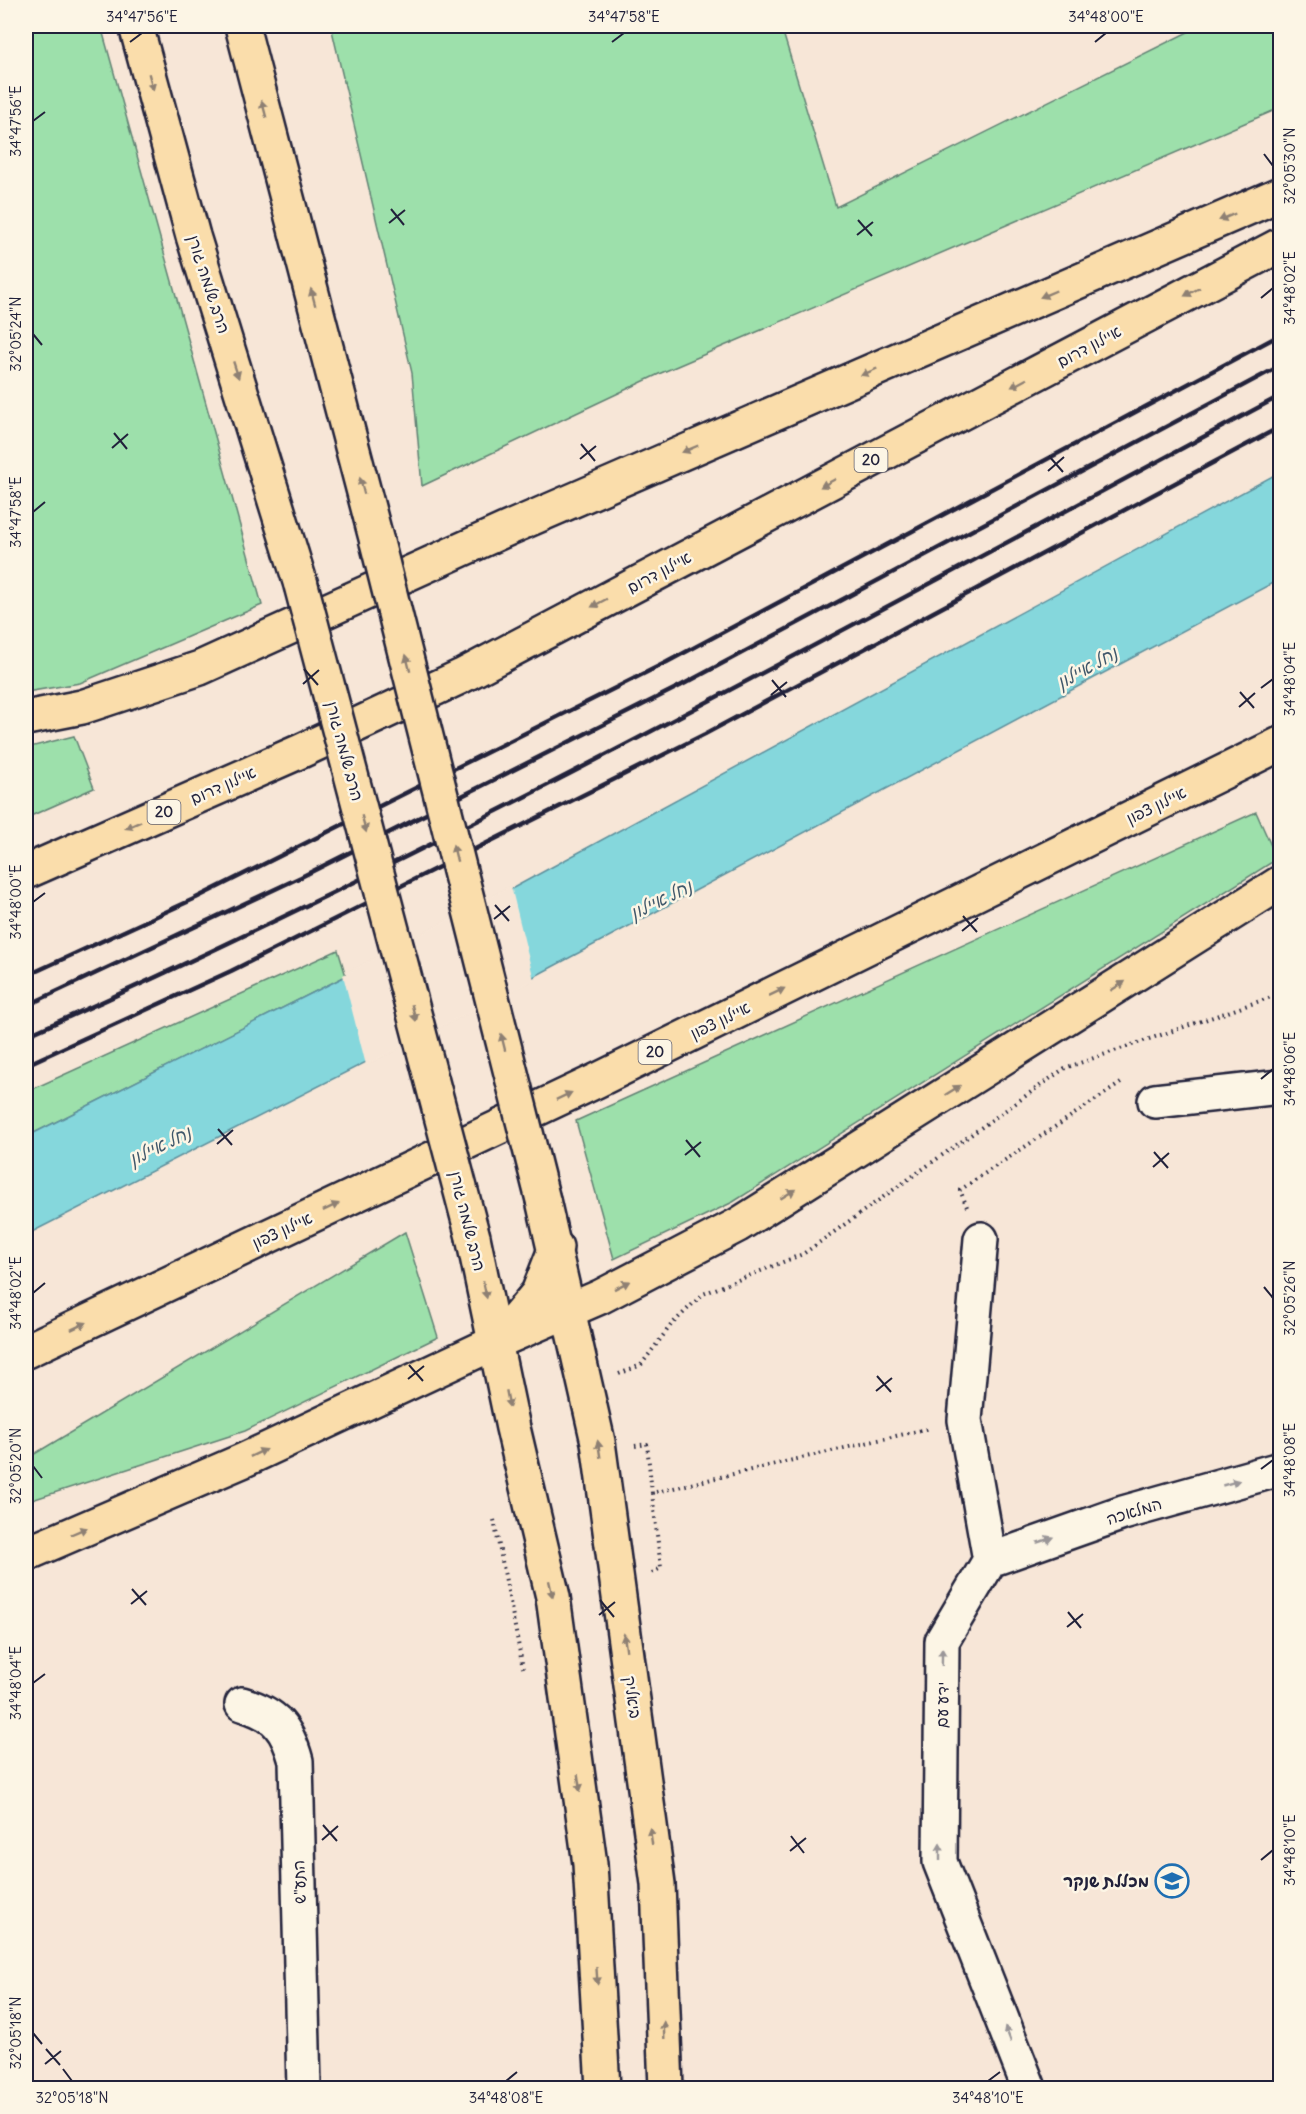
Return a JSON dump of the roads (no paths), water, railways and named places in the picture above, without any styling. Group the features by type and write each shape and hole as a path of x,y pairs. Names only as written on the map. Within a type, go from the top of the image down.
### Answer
{"main road":[{"name":"הרב שלמה גורן","path":"136,26 193,236 301,585 473,1237 496,1342"},
{"path":"242,26 377,543 556,1247 569,1310"},
{"path":"252,26 253,66"},
{"path":"26,718 82,707 200,668 507,529 1281,194"},
{"name":"איילון דרום","path":"26,872 302,751 462,676 1281,245"},
{"name":"איילון צפון","path":"26,1351 596,1081 1281,744"},
{"path":"26,1554 242,1461 496,1342 600,1297 738,1225 1281,883"},
{"path":"496,1342 538,1293 549,1270 556,1247"},
{"name":"ביאליק","path":"569,1310 598,1442 658,1884 666,2088"},
{"path":"496,1342 513,1428 553,1597 590,1864 603,2088"}],"street":[{"path":"1155,1101 1281,1088"},
{"path":"981,1239 965,1420 990,1560"},
{"name":"המלאכה","path":"990,1560 1123,1513 1281,1469"},
{"name":"ידע עם","path":"990,1560 942,1641 940,1862 1029,2088"},
{"name":"התע\"ש","path":"242,1704 264,1711 289,1736 296,1761 304,2088"}],"water":[{"name":"נחל איילון","path":"1280,472 1280,579 539,974 26,1235 26,1137 346,976 515,887"}],"railway":[{"path":"26,976 196,898 667,662 1280,335"},
{"path":"26,1006 301,877 680,686 1280,366"},
{"path":"26,1036 345,887 659,728 1280,396"},
{"path":"26,1065 231,971 705,734 1280,427"}],"place":[{"name":"מכללת שנקר","path":"1172,1881"}]}
